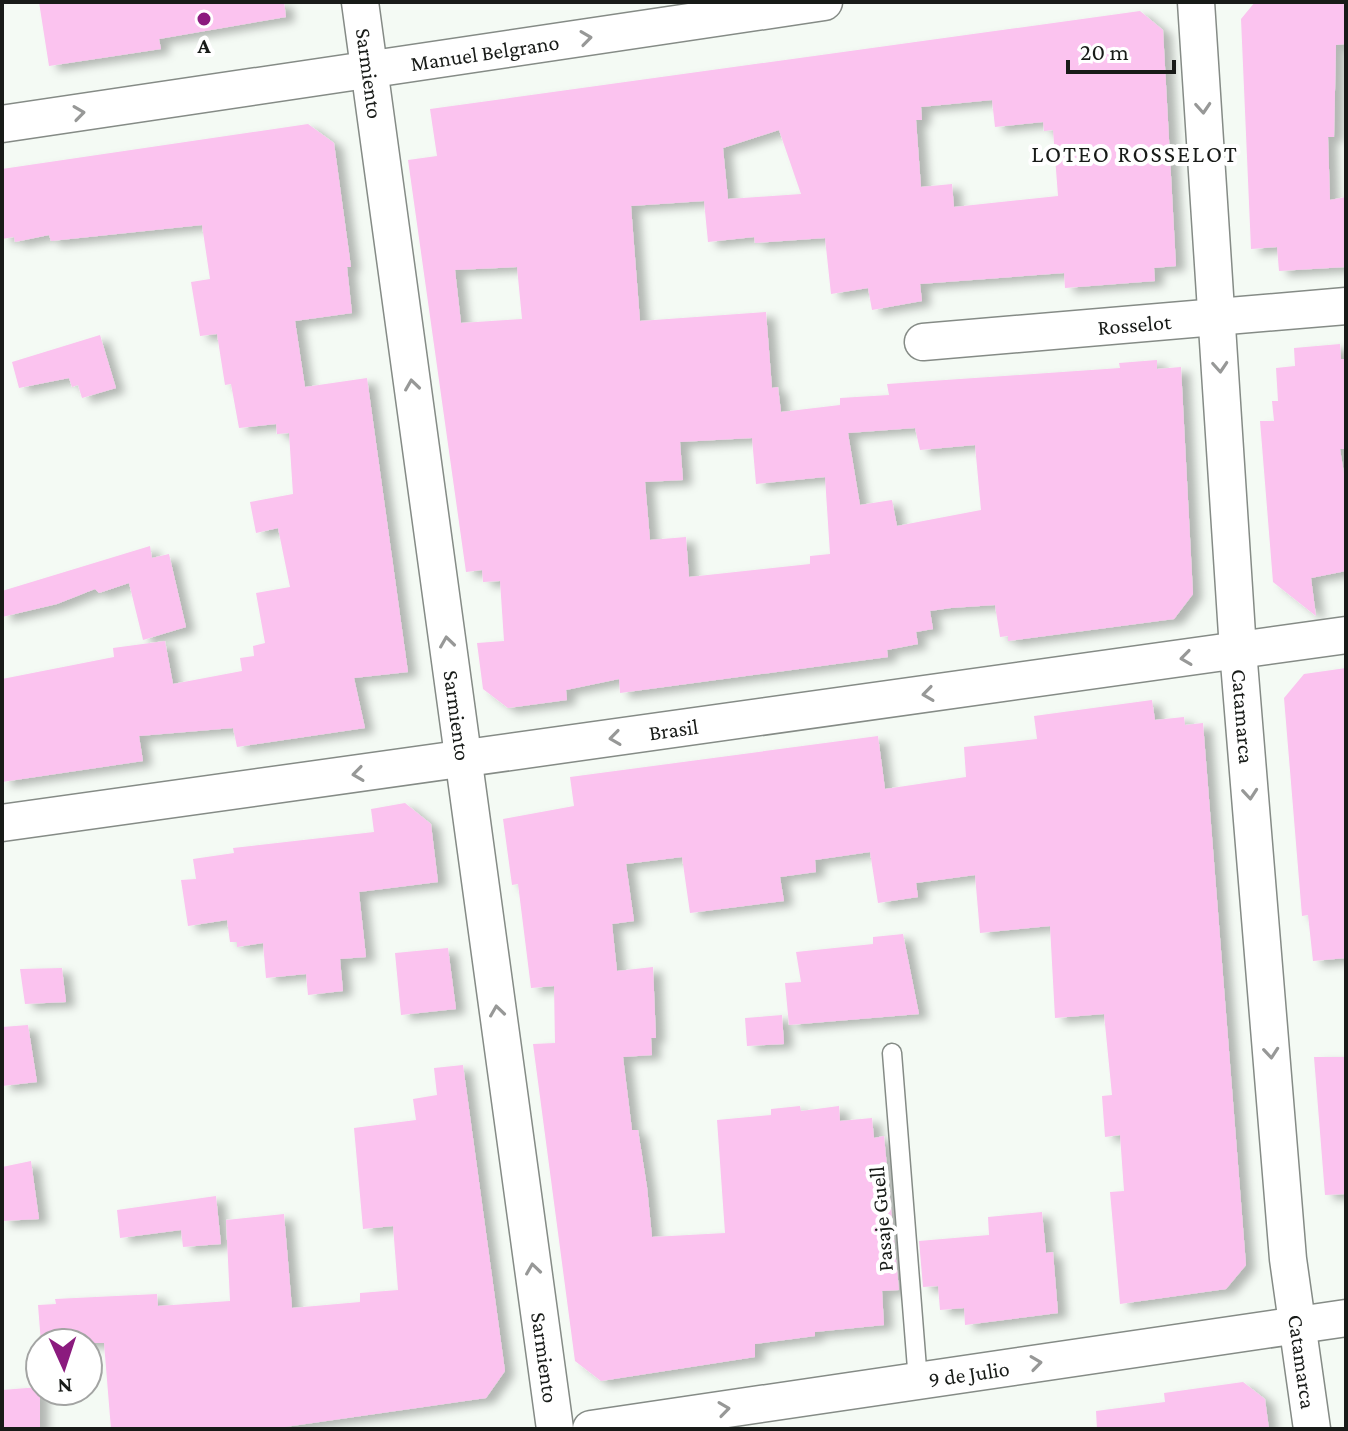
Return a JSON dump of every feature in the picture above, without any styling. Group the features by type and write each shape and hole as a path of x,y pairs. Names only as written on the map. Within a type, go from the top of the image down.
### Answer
{"street":[{"name":"Sarmiento","path":"360,2 555,1429"},
{"name":"Manuel Belgrano","path":"2,124 778,5 824,2"},
{"name":"Catamarca","path":"1196,2 1238,650 1286,1243 1312,1429"},
{"name":"Rosselot","path":"923,342 1346,306"},
{"name":"Brasil","path":"2,823 1346,635"},
{"name":"9 de Julio","path":"591,1429 1346,1318"}],"lane":[{"name":"Pasaje Guell","path":"892,1053 918,1381"}],"building":[{"path":"39,2 284,2 286,17 159,39 161,49 49,66"},
{"path":"1255,2 1346,2 1346,44 1336,45 1334,137 1328,137 1330,200 1346,197 1346,267 1279,271 1277,247 1251,249 1241,19"},
{"path":"1140,11 1163,30 1176,266 1154,268 1155,281 1065,288 1064,273 920,284 922,301 872,310 868,288 831,294 825,238 755,243 754,237 708,242 704,201 631,206 640,321 766,312 772,388 778,387 781,412 840,405 840,398 889,395 887,384 1120,368 1119,363 1157,360 1157,369 1181,367 1193,594 1174,619 1008,641 1008,636 1000,637 995,605 930,611 933,629 916,632 918,644 887,650 888,657 620,693 619,679 566,690 567,700 508,708 483,689 477,643 504,641 500,581 483,582 482,570 466,572 408,160 437,156 430,109","holes":["992,100 995,127 1043,122 1044,131 1053,130 1058,196 954,207 952,184 921,187 916,120 922,120 921,107","779,130 801,194 728,199 723,148","517,267 522,319 461,323 455,270","915,428 920,450 975,445 981,510 897,526 892,500 860,505 848,433","752,438 756,484 825,477 830,554 810,556 810,564 689,577 686,537 650,540 645,482 683,480 680,442"]},
{"path":"308,124 334,143 351,267 347,267 352,313 295,321 305,387 367,378 408,672 354,678 365,728 237,747 233,728 139,736 143,761 2,782 2,679 114,657 113,648 165,641 173,684 242,671 240,658 254,656 253,646 265,643 256,593 290,587 278,528 256,533 250,502 293,494 289,433 277,434 276,424 239,428 231,384 225,385 217,334 200,336 191,282 210,279 202,225 51,241 49,235 15,242 14,237 2,239 2,169"},
{"path":"100,335 116,388 82,398 78,385 72,387 69,378 19,388 12,362"},
{"path":"1340,344 1341,359 1346,359 1346,449 1340,449 1346,486 1346,571 1311,578 1316,616 1273,582 1260,421 1274,421 1272,401 1278,401 1276,368 1295,366 1294,348"},
{"path":"150,546 152,558 169,554 186,627 143,640 129,583 99,593 95,589 57,604 2,617 2,591"},
{"path":"1346,668 1346,958 1313,961 1308,915 1302,916 1284,698 1304,674"},
{"path":"1152,700 1155,720 1184,717 1185,725 1203,723 1246,1265 1226,1289 1120,1304 1110,1192 1124,1191 1120,1135 1105,1137 1102,1096 1112,1095 1104,1014 1055,1018 1050,926 980,933 975,875 916,883 918,897 878,903 870,852 815,860 816,872 780,877 784,901 690,913 682,857 626,864 634,921 612,924 617,971 653,967 656,1038 651,1038 652,1055 623,1057 632,1130 638,1130 652,1237 725,1233 717,1120 771,1115 771,1109 800,1106 801,1111 839,1106 840,1121 872,1118 874,1138 884,1136 899,1290 882,1291 884,1325 815,1332 815,1336 755,1344 755,1357 601,1381 575,1361 533,1044 555,1043 554,986 531,988 518,884 512,885 503,819 574,806 570,777 878,736 885,789 966,777 964,747 1037,739 1034,716"},
{"path":"405,803 431,824 438,882 359,892 366,957 340,959 343,991 308,995 306,974 266,978 263,943 237,947 237,942 230,942 227,920 188,926 181,880 196,879 193,859 234,853 233,848 374,832 371,809"},
{"path":"903,934 919,1014 789,1025 785,983 801,982 796,952 873,944 873,937"},
{"path":"448,948 456,1009 401,1015 395,953"},
{"path":"62,968 66,1002 25,1004 20,969"},
{"path":"782,1015 784,1044 747,1046 745,1018"},
{"path":"28,1025 37,1082 2,1086 2,1027"},
{"path":"1314,1057 1346,1057 1346,1194 1325,1195"},
{"path":"463,1065 505,1371 486,1398 271,1429 111,1429 104,1327 40,1327 38,1305 56,1304 55,1299 157,1294 158,1306 230,1301 226,1220 284,1214 292,1308 360,1302 360,1293 398,1290 393,1226 363,1229 354,1128 416,1120 413,1099 437,1095 434,1068"},
{"path":"31,1161 39,1219 2,1221 2,1167"},
{"path":"216,1196 221,1244 183,1247 181,1230 120,1238 117,1210"},
{"path":"1042,1212 1046,1253 1053,1252 1058,1313 965,1325 964,1308 940,1310 938,1286 923,1287 919,1241 989,1235 988,1217"},
{"path":"1243,1382 1265,1399 1269,1429 1097,1429 1096,1411 1165,1402 1164,1393"},
{"path":"24,1388 24,1407 40,1407 40,1429 2,1429 2,1390"}],"place":[{"name":"A","path":"204,19"}],"district":[{"name":"LOTEO ROSSELOT","path":"1135,153"}]}
